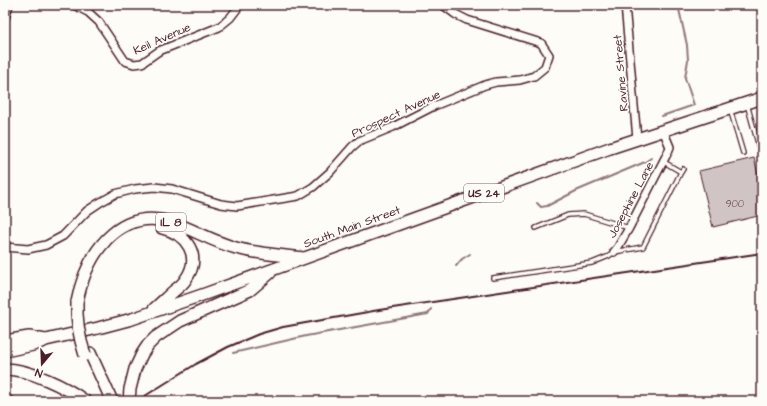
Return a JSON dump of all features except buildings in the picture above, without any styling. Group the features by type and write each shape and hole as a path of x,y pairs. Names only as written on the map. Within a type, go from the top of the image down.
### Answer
{"main road":[{"name":"US 24","path":"663,130 762,98"},
{"name":"South Main Street","path":"5,351 98,328 151,312 663,130"},
{"name":"IL 8","path":"106,401 103,388 88,354 80,302 85,272 98,249 108,238 121,228 136,222 150,220 166,221 182,226 236,249 264,254 305,258"},
{"name":"IL 8","path":"80,302 94,267 109,245 117,238 132,230 144,227 158,227 173,231 182,236 191,249 192,264 188,276 183,283 151,312"},
{"path":"129,401 133,374 142,354 148,345 162,332 180,321 250,290 277,268"},
{"name":"South Main Street","path":"5,341 29,337 46,340"},
{"path":"5,369 15,370 50,381 69,390 85,401"},
{"name":"IL 8","path":"103,388 112,401"}],"street":[{"path":"5,18 9,5"},
{"name":"Keil Avenue","path":"74,5 88,12 99,22 122,58 130,63 138,64 142,63 159,50 219,27 230,18 240,5"},
{"name":"Prospect Avenue","path":"5,247 34,248 52,242 63,236 88,211 99,203 115,194 135,189 163,188 179,191 221,204 237,206 298,196 313,187 330,172 359,140 380,133 434,106 485,85 502,80 530,78 538,74 545,67 549,56 541,43 467,20 442,5"},
{"name":"Ravine Street","path":"626,5 637,139"},
{"name":"Josephine Lane","path":"614,252 629,228 664,162 670,147 663,130"}],"lane":[{"path":"747,103 762,158"},
{"path":"730,108 743,153"},
{"path":"614,252 643,247 682,170 664,162"},
{"path":"536,228 568,216 584,214 629,228"},
{"name":"Josephine Lane","path":"493,278 592,263 609,256 614,252"}],"waterway":[{"path":"662,116 694,105 685,78 688,60 687,45 678,5"},
{"path":"537,203 541,207 547,206 576,191 645,162 651,158"},
{"path":"456,266 462,259 470,254"},
{"path":"233,353 306,336 428,314 431,309"}],"railway":[{"path":"137,401 196,364 228,347 259,334 283,327 379,310 762,253"}]}
